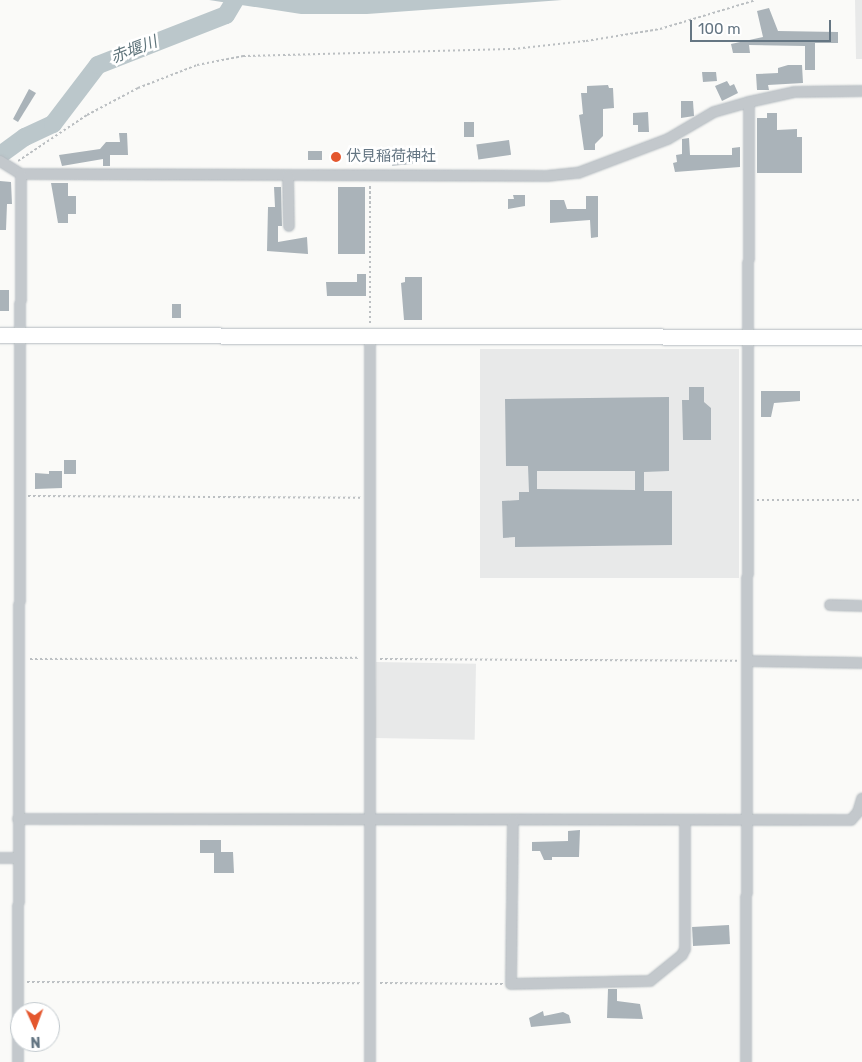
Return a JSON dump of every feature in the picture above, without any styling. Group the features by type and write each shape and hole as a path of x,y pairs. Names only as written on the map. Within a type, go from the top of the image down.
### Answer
{"street":[{"path":"5,164 21,174 547,176 578,173 668,139 714,112 749,102 794,92 862,91"},
{"path":"746,1062 749,102"},
{"path":"18,1062 17,660 20,496 21,174"},
{"path":"288,176 290,226"},
{"path":"0,335 862,337"},
{"path":"370,336 370,1062"},
{"path":"830,605 862,606"},
{"path":"747,661 862,663"},
{"path":"18,819 851,820 858,812 862,799"},
{"path":"512,820 511,984 650,982 682,955 685,949 685,821"},
{"path":"0,858 17,858"}],"path":[{"path":"5,164 87,115 138,88 197,65 243,56 513,49 586,41 660,29 756,0"},
{"path":"370,176 370,336"},
{"path":"20,496 371,498"},
{"path":"748,500 862,500"},
{"path":"17,660 370,658 747,661"},
{"path":"17,982 511,984"}],"shaded area":[{"path":"209,0 562,0 367,14 301,14"},
{"path":"855,0 862,0 862,59 856,59"},
{"path":"480,349 739,349 739,578 480,578"},
{"path":"376,662 476,664 475,740 375,738"}],"building":[{"path":"769,8 778,31 838,32 838,43 815,43 815,70 805,70 805,46 749,45 750,53 733,53 731,44 763,37 757,11"},
{"path":"788,65 802,65 803,83 768,85 769,90 757,90 756,74 778,73 778,68"},
{"path":"702,72 716,72 717,81 703,82"},
{"path":"727,81 730,86 734,84 738,93 722,101 715,86"},
{"path":"608,85 609,88 613,88 614,108 603,109 603,136 595,144 595,150 584,150 579,115 583,114 581,93 587,93 587,86"},
{"path":"29,89 36,93 18,122 13,119"},
{"path":"681,101 693,101 694,116 681,118"},
{"path":"648,112 649,132 638,132 638,125 633,125 633,113"},
{"path":"767,113 777,113 777,130 797,129 797,137 802,137 802,173 757,173 757,118 767,118"},
{"path":"464,122 474,122 474,137 464,137"},
{"path":"119,133 127,133 128,155 110,155 110,166 103,166 103,159 62,166 59,155 100,149 106,142 120,142"},
{"path":"689,138 690,155 732,155 732,148 740,147 740,167 675,172 673,163 677,162 676,155 682,154 682,139"},
{"path":"509,140 511,155 478,159 476,145"},
{"path":"308,151 322,151 322,160 308,160"},
{"path":"412,152 413,164 392,166 391,154"},
{"path":"0,181 11,182 12,204 7,204 6,230 0,230"},
{"path":"51,183 68,183 68,196 76,196 76,214 68,214 68,223 58,223"},
{"path":"274,187 281,187 282,226 278,226 278,242 307,237 308,254 267,251 268,207 275,207"},
{"path":"338,187 365,187 365,254 338,254"},
{"path":"513,195 525,195 525,206 508,209 508,199 514,199"},
{"path":"586,196 598,196 598,237 591,238 590,220 550,223 550,200 564,200 567,209 586,209"},
{"path":"357,274 366,274 366,296 327,296 326,282 357,282"},
{"path":"405,277 422,277 422,320 404,320 401,283 405,282"},
{"path":"0,290 9,290 9,311 0,311"},
{"path":"172,304 181,304 181,318 172,318"},
{"path":"689,387 704,387 704,402 711,408 711,440 683,440 682,400 689,400"},
{"path":"761,391 800,391 800,401 774,403 771,417 761,417"},
{"path":"669,397 669,471 644,472 644,491 672,491 672,545 515,547 515,537 503,538 502,501 519,500 519,492 529,492 528,466 506,466 505,399","holes":["537,471 635,471 635,490 537,489"]},
{"path":"64,460 76,460 76,474 64,474"},
{"path":"49,471 62,471 62,488 35,489 35,473 49,474"},
{"path":"580,830 579,857 552,857 552,860 544,860 540,851 532,851 532,842 568,841 568,831"},
{"path":"200,840 221,840 221,852 233,852 234,873 214,873 214,853 200,853"},
{"path":"729,925 730,944 693,946 692,927"},
{"path":"608,989 617,989 617,1001 640,1004 643,1019 607,1018"},
{"path":"543,1011 544,1016 563,1012 569,1015 571,1023 531,1027 529,1018"}],"waterway":[{"name":"赤堰川","path":"0,155 25,137 53,124 98,65 226,15 235,0"}],"place":[{"name":"伏見稲荷神社","path":"336,157"}]}
